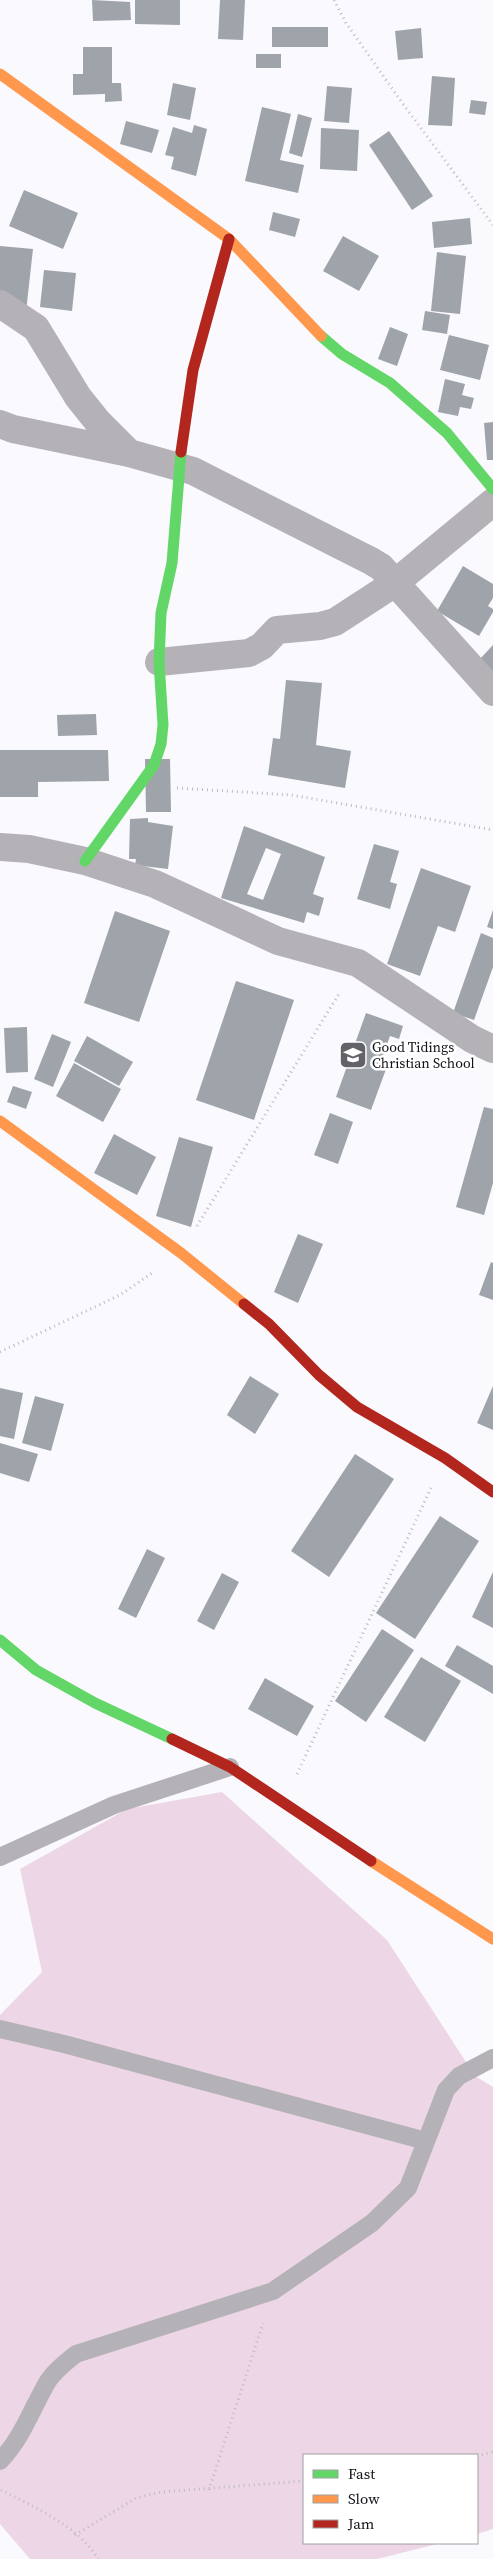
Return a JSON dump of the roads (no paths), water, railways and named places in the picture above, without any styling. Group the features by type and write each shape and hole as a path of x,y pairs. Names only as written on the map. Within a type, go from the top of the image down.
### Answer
{"street":[{"path":"0,74 229,239 322,337 342,354 390,383 447,433 493,489"},
{"path":"85,861 154,765 161,744 163,725 159,662 161,613 172,563 179,468 196,354 229,239"},
{"path":"0,304 36,328 78,397 98,422 129,453"},
{"path":"0,424 14,429 129,453 193,471 371,561 381,567 493,692"},
{"path":"159,662 249,653 262,646 277,630 320,626 335,622 395,583 493,502"},
{"path":"0,847 29,849 85,861 155,884 278,941 358,963 472,1039 493,1049"},
{"path":"0,1121 181,1253 269,1324 319,1375 357,1407 445,1458 493,1492"},
{"path":"0,1640 36,1670 95,1703 230,1766 282,1804 493,1939"}],"lane":[{"path":"0,1857 114,1805 230,1766"},
{"path":"0,2029 73,2046 426,2141"},
{"path":"0,2461 22,2434 48,2381 76,2354 273,2291 372,2223 408,2188 446,2090 459,2076 493,2058"}],"place":[{"name":"Good Tidings Christian School","path":"353,1055"}]}
